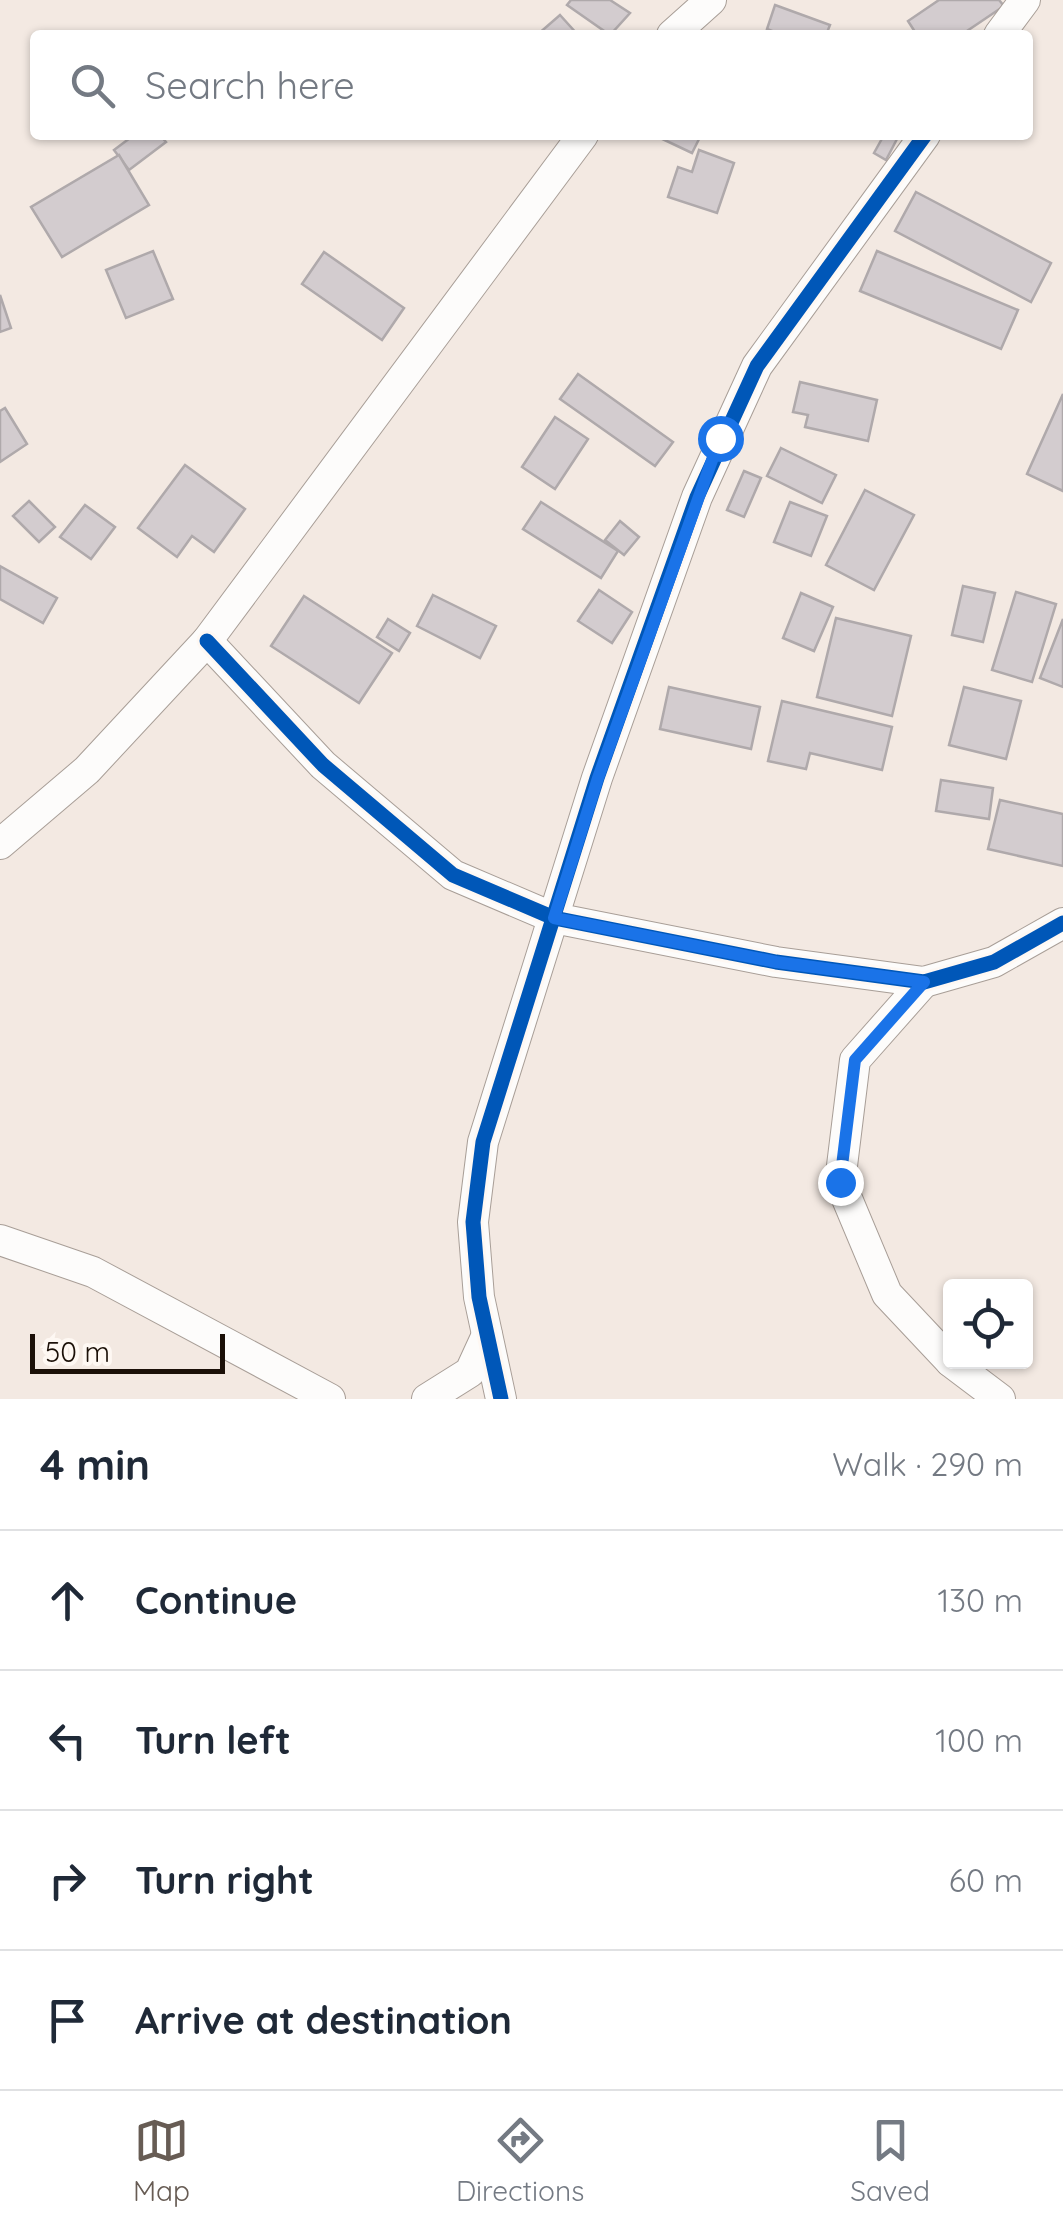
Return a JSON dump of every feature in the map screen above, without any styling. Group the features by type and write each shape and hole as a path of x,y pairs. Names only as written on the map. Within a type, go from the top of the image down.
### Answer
{"street":[{"path":"678,30 712,0"},
{"path":"1003,30 1025,0"},
{"path":"0,844 87,770 206,642 580,140"},
{"path":"501,1399 479,1296 473,1222 483,1142 598,778 720,438 757,366 921,140"},
{"path":"206,642 323,765 453,875 554,918 776,962 924,982 994,962 1063,923"},
{"path":"924,982 855,1060 840,1182 886,1294 943,1353"},
{"path":"0,1240 93,1272 330,1399"},
{"path":"427,1399 470,1372 488,1335"},
{"path":"961,1369 1000,1399"}],"building":[{"path":"571,0 610,0 630,13 615,30 603,30 567,5"},
{"path":"939,0 999,0 1004,6 968,30 914,30 908,21"},
{"path":"775,5 830,25 828,30 767,29"},
{"path":"560,15 574,30 543,30"},
{"path":"127,140 166,142 129,170 114,150"},
{"path":"665,140 698,140 692,153"},
{"path":"881,140 896,140 886,160 874,153"},
{"path":"699,150 734,163 717,213 668,197 678,167 692,172"},
{"path":"119,155 149,205 62,257 31,207"},
{"path":"916,192 1051,263 1031,302 895,231"},
{"path":"153,251 173,299 126,318 106,270"},
{"path":"877,251 1018,310 1001,349 860,291"},
{"path":"324,252 404,308 382,340 302,284"},
{"path":"0,295 11,328 0,332"},
{"path":"578,374 673,442 655,466 560,399"},
{"path":"800,382 877,400 868,441 805,427 808,415 793,412"},
{"path":"1063,394 1063,491 1027,474"},
{"path":"5,408 27,444 0,462 0,411"},
{"path":"555,417 588,439 555,489 522,467"},
{"path":"781,448 836,475 822,503 767,476"},
{"path":"185,465 245,509 214,552 192,536 177,557 138,528"},
{"path":"744,471 761,478 744,517 727,510"},
{"path":"865,490 914,515 874,590 826,565"},
{"path":"29,501 55,527 39,542 13,516"},
{"path":"541,502 618,551 601,578 523,529"},
{"path":"790,502 827,516 811,556 774,542"},
{"path":"85,505 115,527 91,559 60,537"},
{"path":"620,521 639,537 624,555 605,540"},
{"path":"0,566 57,598 43,623 0,599"},
{"path":"963,586 995,593 983,642 952,635"},
{"path":"599,590 632,612 612,643 578,621"},
{"path":"1016,592 1056,604 1032,682 992,670"},
{"path":"801,593 833,607 814,651 783,638"},
{"path":"433,595 496,626 480,658 417,626"},
{"path":"304,596 392,653 359,703 271,646"},
{"path":"836,618 911,636 892,716 817,697"},
{"path":"388,619 410,633 399,651 377,637"},
{"path":"1063,619 1063,687 1040,678"},
{"path":"669,687 760,707 751,749 660,729"},
{"path":"964,687 1021,701 1006,759 949,745"},
{"path":"782,701 892,727 882,770 810,753 806,769 768,761"},
{"path":"941,780 993,788 989,819 936,811"},
{"path":"1000,800 1063,814 1063,866 988,849"}],"cycle path":[{"path":"501,1399 479,1297 473,1222 483,1142 597,778 697,497 757,366 921,140"},
{"path":"207,641 323,765 453,875 554,918 776,962 924,982 994,962 1063,923"}],"route":[{"path":"720,438 598,778 554,918 776,962 924,982 855,1060 840,1182"}]}
